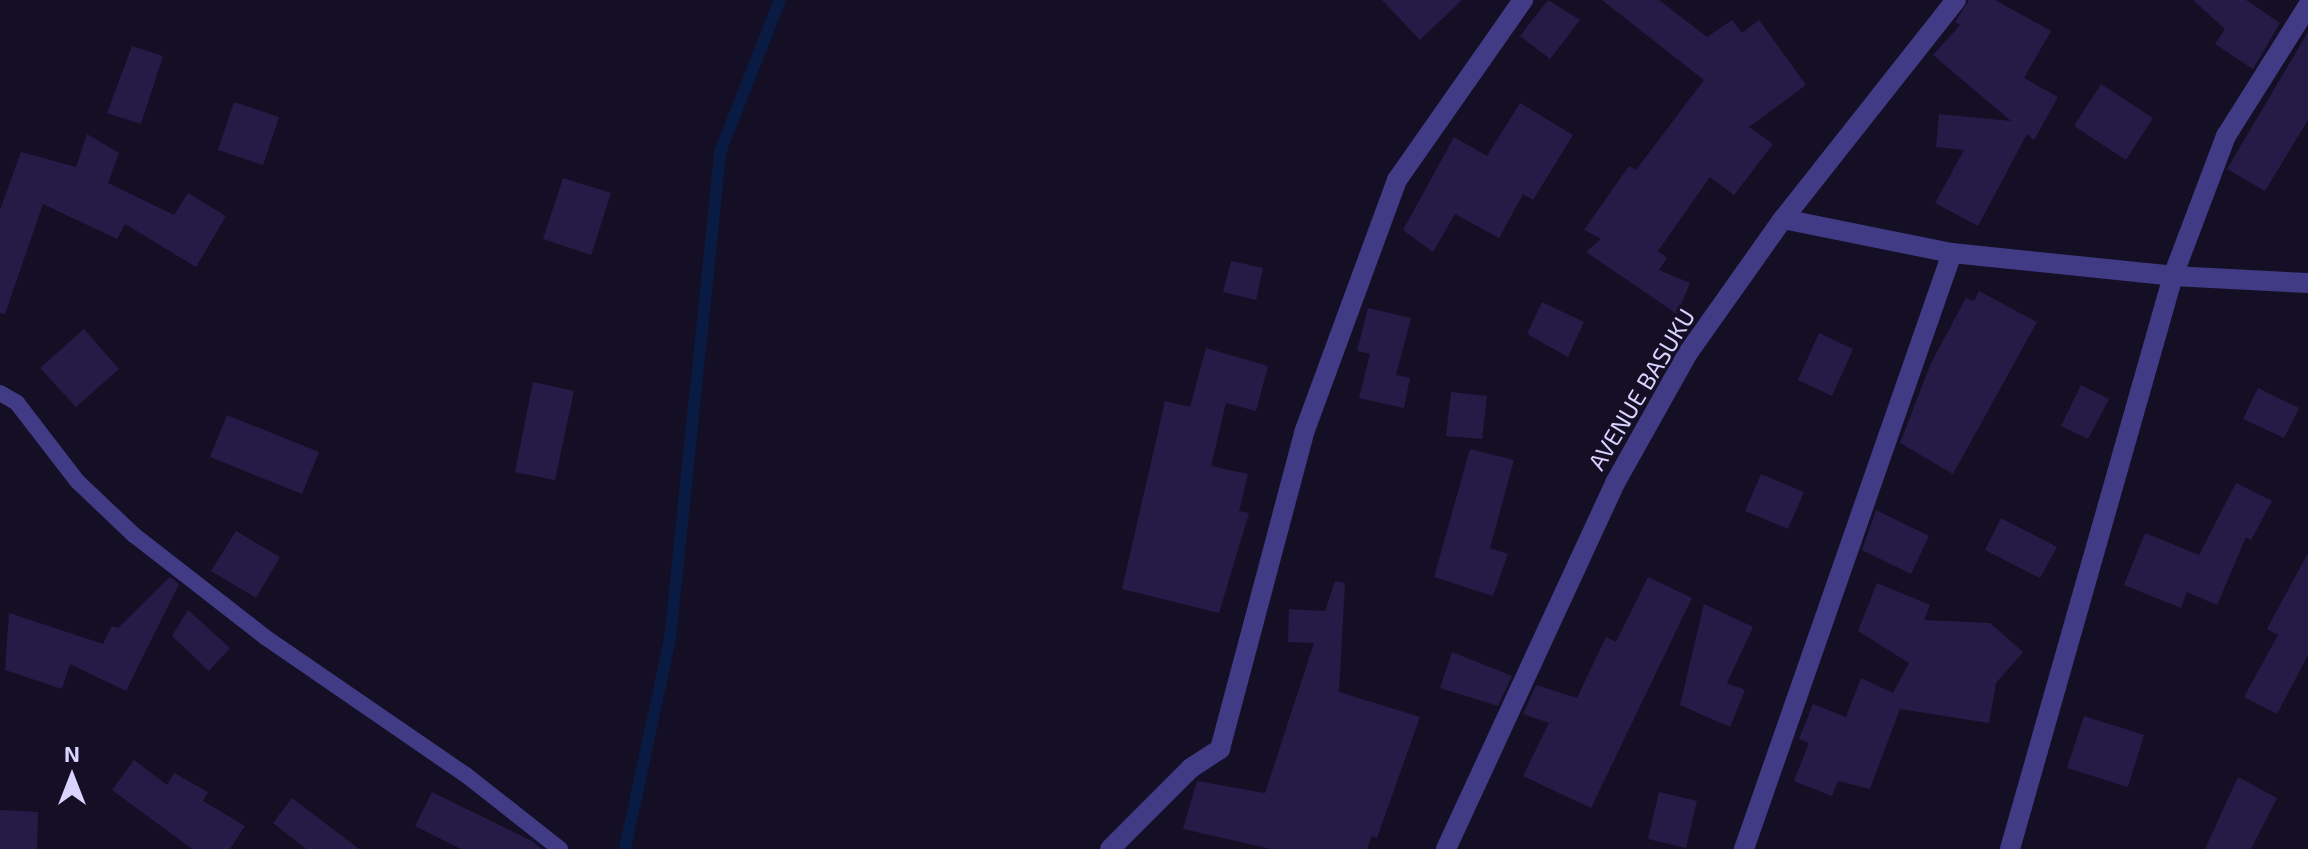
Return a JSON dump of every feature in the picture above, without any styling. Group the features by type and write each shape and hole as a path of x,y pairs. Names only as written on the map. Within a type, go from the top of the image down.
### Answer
{"street":[{"path":"1110,849 1191,768 1220,749 1305,430 1397,180 1523,0"},
{"name":"AVENUE BASUKU","path":"1446,849 1615,483 1688,353 1783,219 1956,0"},
{"path":"2010,849 2173,276 2226,136 2308,6"},
{"path":"1783,219 1952,253 2173,276 2308,283"},
{"path":"1744,849 1952,253"}],"lane":[{"path":"0,393 17,403 77,481 134,535 265,637 466,775 560,849"}],"building":[{"path":"1382,0 1462,0 1420,40"},
{"path":"1548,0 1580,20 1550,59 1520,36"},
{"path":"1602,0 1659,0 1707,37 1732,20 1742,33 1759,20 1806,85 1749,127 1773,144 1734,195 1710,177 1658,251 1667,258 1659,270 1690,283 1677,314 1586,252 1601,239 1584,230 1629,166 1636,170 1704,80"},
{"path":"1969,0 1995,0 2051,31 2024,78 2058,97 2034,140 2027,134 1978,226 1935,203 1964,150 1936,147 1939,114 2011,121 1933,55 1960,25 1955,22"},
{"path":"2193,0 2246,0 2280,23 2253,69 2215,44 2225,29"},
{"path":"2308,32 2308,120 2265,191 2227,169"},
{"path":"132,46 163,56 141,124 107,113"},
{"path":"2101,84 2153,118 2126,160 2074,126"},
{"path":"234,102 279,117 263,165 218,150"},
{"path":"1520,103 1573,135 1533,200 1523,194 1499,238 1455,214 1433,252 1403,230 1454,137 1487,156"},
{"path":"87,134 119,153 108,183 174,215 188,193 226,216 196,267 125,224 117,239 43,204 5,314 0,313 0,210 21,152 76,167"},
{"path":"563,178 611,193 591,255 543,239"},
{"path":"1231,261 1263,268 1256,300 1223,292"},
{"path":"1979,291 2037,322 1953,474 1900,443 1931,363 1966,298 1974,301"},
{"path":"1542,302 1584,322 1568,357 1527,334"},
{"path":"1368,308 1411,318 1396,375 1410,378 1404,408 1359,398 1370,354 1357,351"},
{"path":"84,329 119,369 76,407 40,368"},
{"path":"1819,333 1853,349 1832,396 1798,380"},
{"path":"1206,348 1268,366 1256,411 1226,403 1211,466 1248,474 1239,511 1249,513 1219,613 1122,589 1165,401 1190,407"},
{"path":"533,382 574,391 555,480 515,472"},
{"path":"2081,385 2109,399 2088,439 2061,426"},
{"path":"2258,388 2299,408 2284,438 2243,419"},
{"path":"1451,392 1487,396 1482,439 1446,436"},
{"path":"227,415 319,452 302,494 210,457"},
{"path":"1470,449 1514,460 1490,548 1508,554 1493,596 1434,577"},
{"path":"1761,474 1804,492 1788,529 1745,511"},
{"path":"2236,483 2272,501 2251,540 2246,537 2217,605 2187,592 2181,608 2124,585 2145,533 2199,555"},
{"path":"1876,510 1929,536 1911,574 1862,550"},
{"path":"2001,518 2057,547 2040,578 1985,550"},
{"path":"236,531 280,557 256,598 211,571"},
{"path":"2308,553 2308,655 2277,714 2244,697 2278,635 2267,629"},
{"path":"170,577 179,584 126,691 70,664 62,689 5,670 9,613 103,644 112,626 118,628"},
{"path":"1648,577 1692,598 1591,808 1523,776 1549,723 1523,714 1536,685 1577,698 1606,637 1616,642"},
{"path":"1335,581 1345,583 1339,692 1420,717 1377,838 1372,836 1367,849 1271,849 1183,829 1197,781 1265,793 1314,643 1288,642 1289,609 1325,611"},
{"path":"1877,583 1930,605 1924,620 1990,623 2023,652 1996,683 1989,723 1900,709 1870,789 1838,781 1832,796 1794,781 1809,743 1799,739 1813,704 1846,717 1861,678 1893,693 1909,663 1858,631"},
{"path":"1704,604 1753,627 1727,683 1745,690 1730,727 1680,705"},
{"path":"188,610 230,648 209,671 172,636"},
{"path":"1452,652 1512,676 1498,706 1440,688"},
{"path":"2084,716 2144,735 2128,787 2067,768"},
{"path":"134,760 167,785 174,773 208,792 203,801 245,826 230,849 192,849 112,790"},
{"path":"2238,777 2277,798 2251,849 2205,849"},
{"path":"432,792 532,841 542,849 461,849 415,826"},
{"path":"1659,792 1697,801 1686,848 1648,839"},
{"path":"292,798 359,849 306,849 273,823"},
{"path":"0,810 38,812 37,849 0,849"}],"waterway":[{"path":"625,849 670,639 720,152 780,0"}]}
